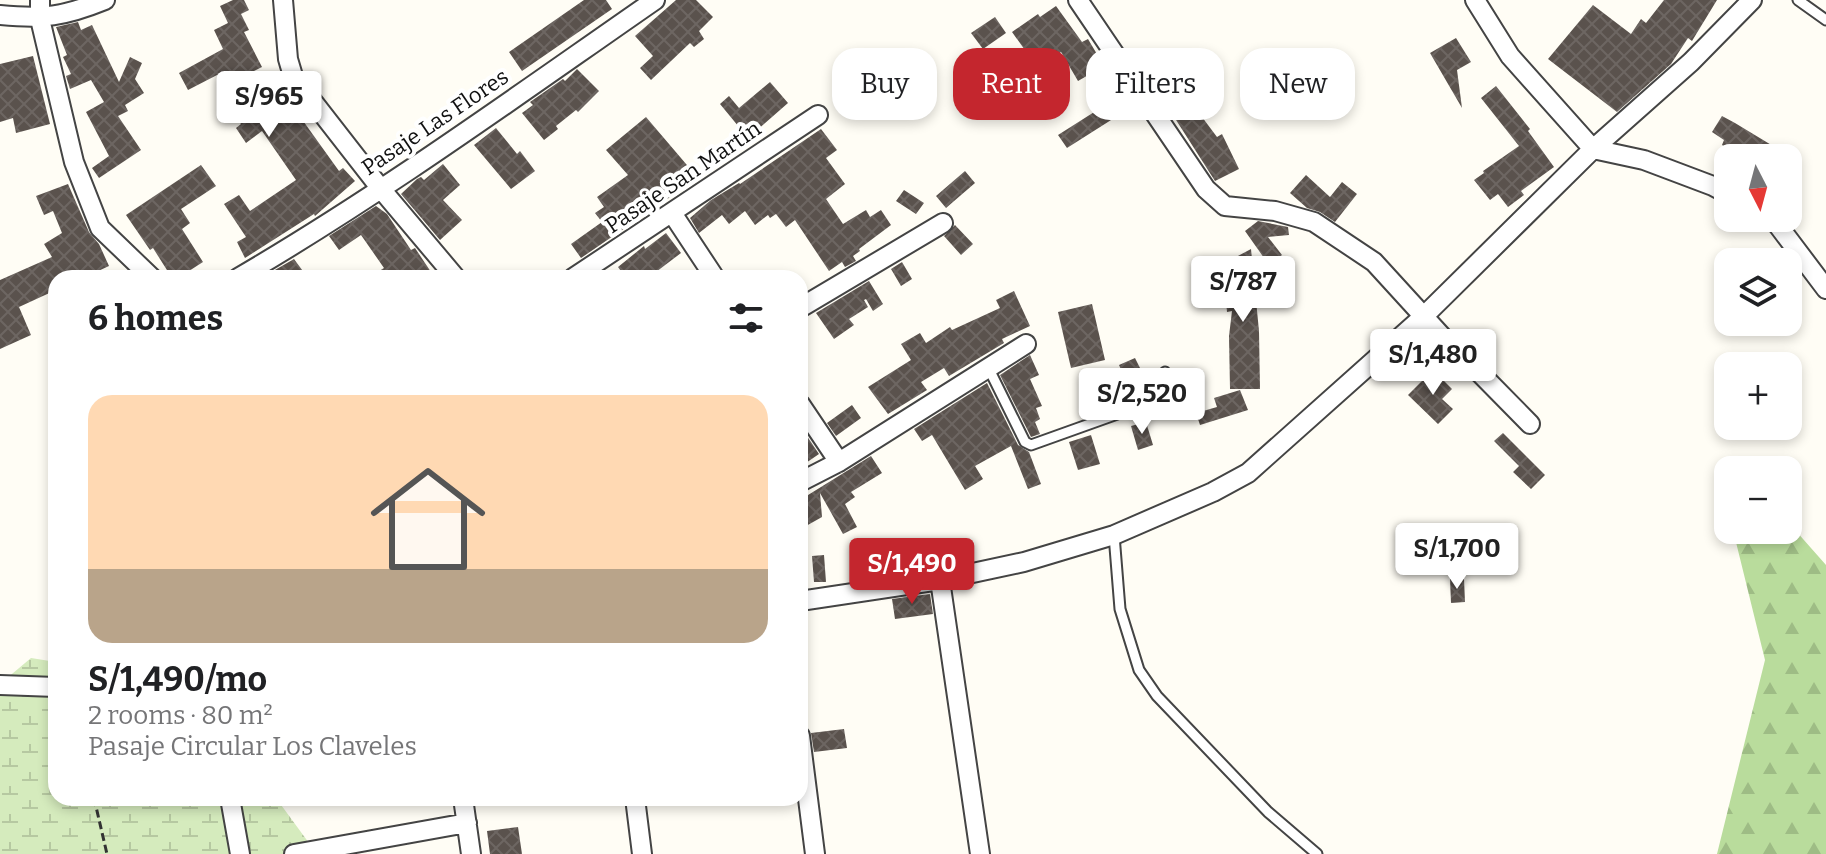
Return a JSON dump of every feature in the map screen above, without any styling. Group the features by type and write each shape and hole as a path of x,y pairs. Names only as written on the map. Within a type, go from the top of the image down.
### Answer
{"street":[{"path":"0,15 40,9 73,13 105,0"},
{"path":"283,0 288,59 293,76 449,270"},
{"name":"Pasaje Las Flores","path":"252,270 381,189 655,0"},
{"path":"1078,0 1206,189 1225,206 1275,211 1314,222 1374,262 1458,354 1530,424"},
{"path":"1475,0 1510,56 1593,149 1644,160 1714,187"},
{"path":"808,600 940,580 1024,562 1114,535 1213,492 1248,473 1424,316 1593,149 1691,62 1752,0"},
{"path":"40,9 74,162 100,228 144,270"},
{"name":"Pasaje San Martín","path":"585,270 818,115"},
{"path":"672,213 710,270"},
{"path":"808,303 943,223"},
{"path":"1783,232 1826,289"},
{"path":"808,478 839,462 1026,344"},
{"path":"808,416 839,462"},
{"path":"940,580 980,854"},
{"path":"0,685 48,687"},
{"path":"808,799 815,854"},
{"path":"231,806 240,854"},
{"path":"464,806 471,854"},
{"path":"636,806 642,854"},
{"path":"294,854 467,823"}],"lane":[{"path":"1798,0 1826,20"},
{"path":"988,367 1025,442 1031,445 1165,397 1170,390 1165,372"},
{"path":"1114,535 1120,609 1139,670 1157,696 1268,812 1317,854"}],"path":[{"path":"96,806 107,854"}],"green space":[{"path":"1802,538 1826,565 1826,854 1717,854 1765,660 1736,544 1802,544"},
{"path":"31,658 48,661 48,806 282,806 317,854 0,854 0,684"}],"building":[{"path":"233,0 244,0 249,10 241,14 249,30 244,32 262,67 252,72 270,102 281,95 339,171 343,168 355,181 315,216 245,258 237,242 246,237 224,204 239,195 250,211 296,180 262,131 246,143 236,128 241,124 231,110 237,105 219,74 188,90 179,73 223,49 214,30 228,23 220,6"},
{"path":"584,0 606,0 612,9 522,71 509,52"},
{"path":"676,0 696,0 713,17 699,31 704,39 694,47 690,43 651,80 640,68 653,56 635,36"},
{"path":"1664,0 1717,0 1692,41 1688,38 1671,64 1617,112 1548,59 1593,5 1631,34 1641,19 1646,23"},
{"path":"1056,6 1082,42 1088,39 1093,48 1086,48 1086,76 1078,81 1070,67 1070,48 1023,48 1012,32 1038,14 1040,17"},
{"path":"995,17 1006,33 982,48 971,33"},
{"path":"78,22 81,30 92,25 119,82 130,57 142,63 135,79 144,93 125,105 128,111 118,116 141,150 99,178 92,168 109,156 86,112 104,102 91,80 70,89 66,76 71,74 63,57 67,55 56,27"},
{"path":"1456,38 1471,62 1457,70 1462,108 1430,53"},
{"path":"33,56 50,124 16,133 13,118 0,122 0,64"},
{"path":"577,69 599,91 578,112 576,110 556,126 558,129 544,140 522,113 533,105 530,102 563,79 565,81"},
{"path":"770,82 788,103 748,138 720,104 729,96 739,108"},
{"path":"1496,86 1530,129 1528,131 1554,167 1521,191 1524,195 1508,207 1498,194 1490,200 1474,180 1519,146 1481,98"},
{"path":"1722,116 1769,144 1722,144 1724,140 1712,132"},
{"path":"646,117 698,178 581,258 571,244 602,222 595,213 604,207 597,197 628,175 606,150"},
{"path":"1086,117 1086,120 1111,120 1067,148 1058,135"},
{"path":"1176,120 1204,120 1217,137 1222,134 1239,169 1215,181"},
{"path":"496,128 535,171 511,189 474,145"},
{"path":"821,129 837,150 826,158 845,184 826,199 843,224 866,210 870,217 881,210 891,225 859,249 853,256 856,261 845,267 842,262 829,271 795,220 786,227 776,214 770,218 768,215 755,225 745,211 729,224 722,215 699,233 690,218 711,200"},
{"path":"443,164 460,185 443,200 462,220 440,240 401,194 417,179 421,177 424,180"},
{"path":"201,165 216,186 181,209 190,223 182,229 203,262 190,270 167,270 126,215"},
{"path":"965,171 975,183 946,208 936,196"},
{"path":"1306,175 1330,197 1342,182 1357,194 1335,222 1307,208 1290,193"},
{"path":"68,184 89,232 99,244 109,266 100,270 48,270 48,294 19,307 31,335 0,349 0,280 52,257 44,244 62,233 53,211 44,215 36,196"},
{"path":"904,190 924,203 916,214 896,201"},
{"path":"376,206 387,214 411,250 415,248 430,270 381,270 384,268 361,235 339,250 329,236"},
{"path":"1258,221 1288,227 1289,235 1268,237 1282,255 1269,265 1245,231"},
{"path":"955,225 973,244 961,255 944,236"},
{"path":"666,233 681,253 659,270 620,270 618,267 644,246 645,249"},
{"path":"1251,249 1259,331 1260,389 1230,389 1232,311 1227,312 1225,290 1236,289 1223,264"},
{"path":"294,259 302,270 275,270"},
{"path":"902,262 912,279 901,286 891,269"},
{"path":"869,281 883,304 873,311 864,300 868,307 849,319 854,325 834,339 816,313"},
{"path":"1014,291 1030,326 1002,339 1004,343 949,376 944,368 921,382 927,390 888,414 868,387 911,360 901,344 920,333 926,343 950,327 952,330 1000,308 996,300"},
{"path":"1092,304 1105,360 1071,368 1058,312"},
{"path":"1030,355 1039,375 1030,379 1042,406 1036,408 1040,419 1035,422 1040,434 1031,437 1000,375"},
{"path":"1135,358 1143,374 1126,381 1119,365"},
{"path":"1433,370 1452,389 1442,399 1453,409 1438,424 1408,395"},
{"path":"987,383 1018,445 1029,452 1041,484 1028,489 1011,446 975,466 983,479 965,490 932,435 922,441 914,429"},
{"path":"1240,390 1248,410 1200,425 1196,413 1217,407 1214,398"},
{"path":"852,405 861,418 836,436 827,423"},
{"path":"1146,422 1153,445 1138,450 1131,426"},
{"path":"1503,433 1545,475 1531,489 1513,472 1519,466 1494,441"},
{"path":"1091,435 1100,464 1078,470 1069,442"},
{"path":"808,438 819,454 808,462"},
{"path":"871,456 882,473 851,492 855,497 845,504 857,527 843,534 820,493 822,517 808,525 808,495"},
{"path":"824,555 826,582 814,582 812,556"},
{"path":"1450,579 1464,579 1465,602 1451,603"},
{"path":"930,594 933,614 895,619 892,599"},
{"path":"844,729 847,748 814,752 811,733"},
{"path":"518,827 522,854 490,854 487,831"}]}
